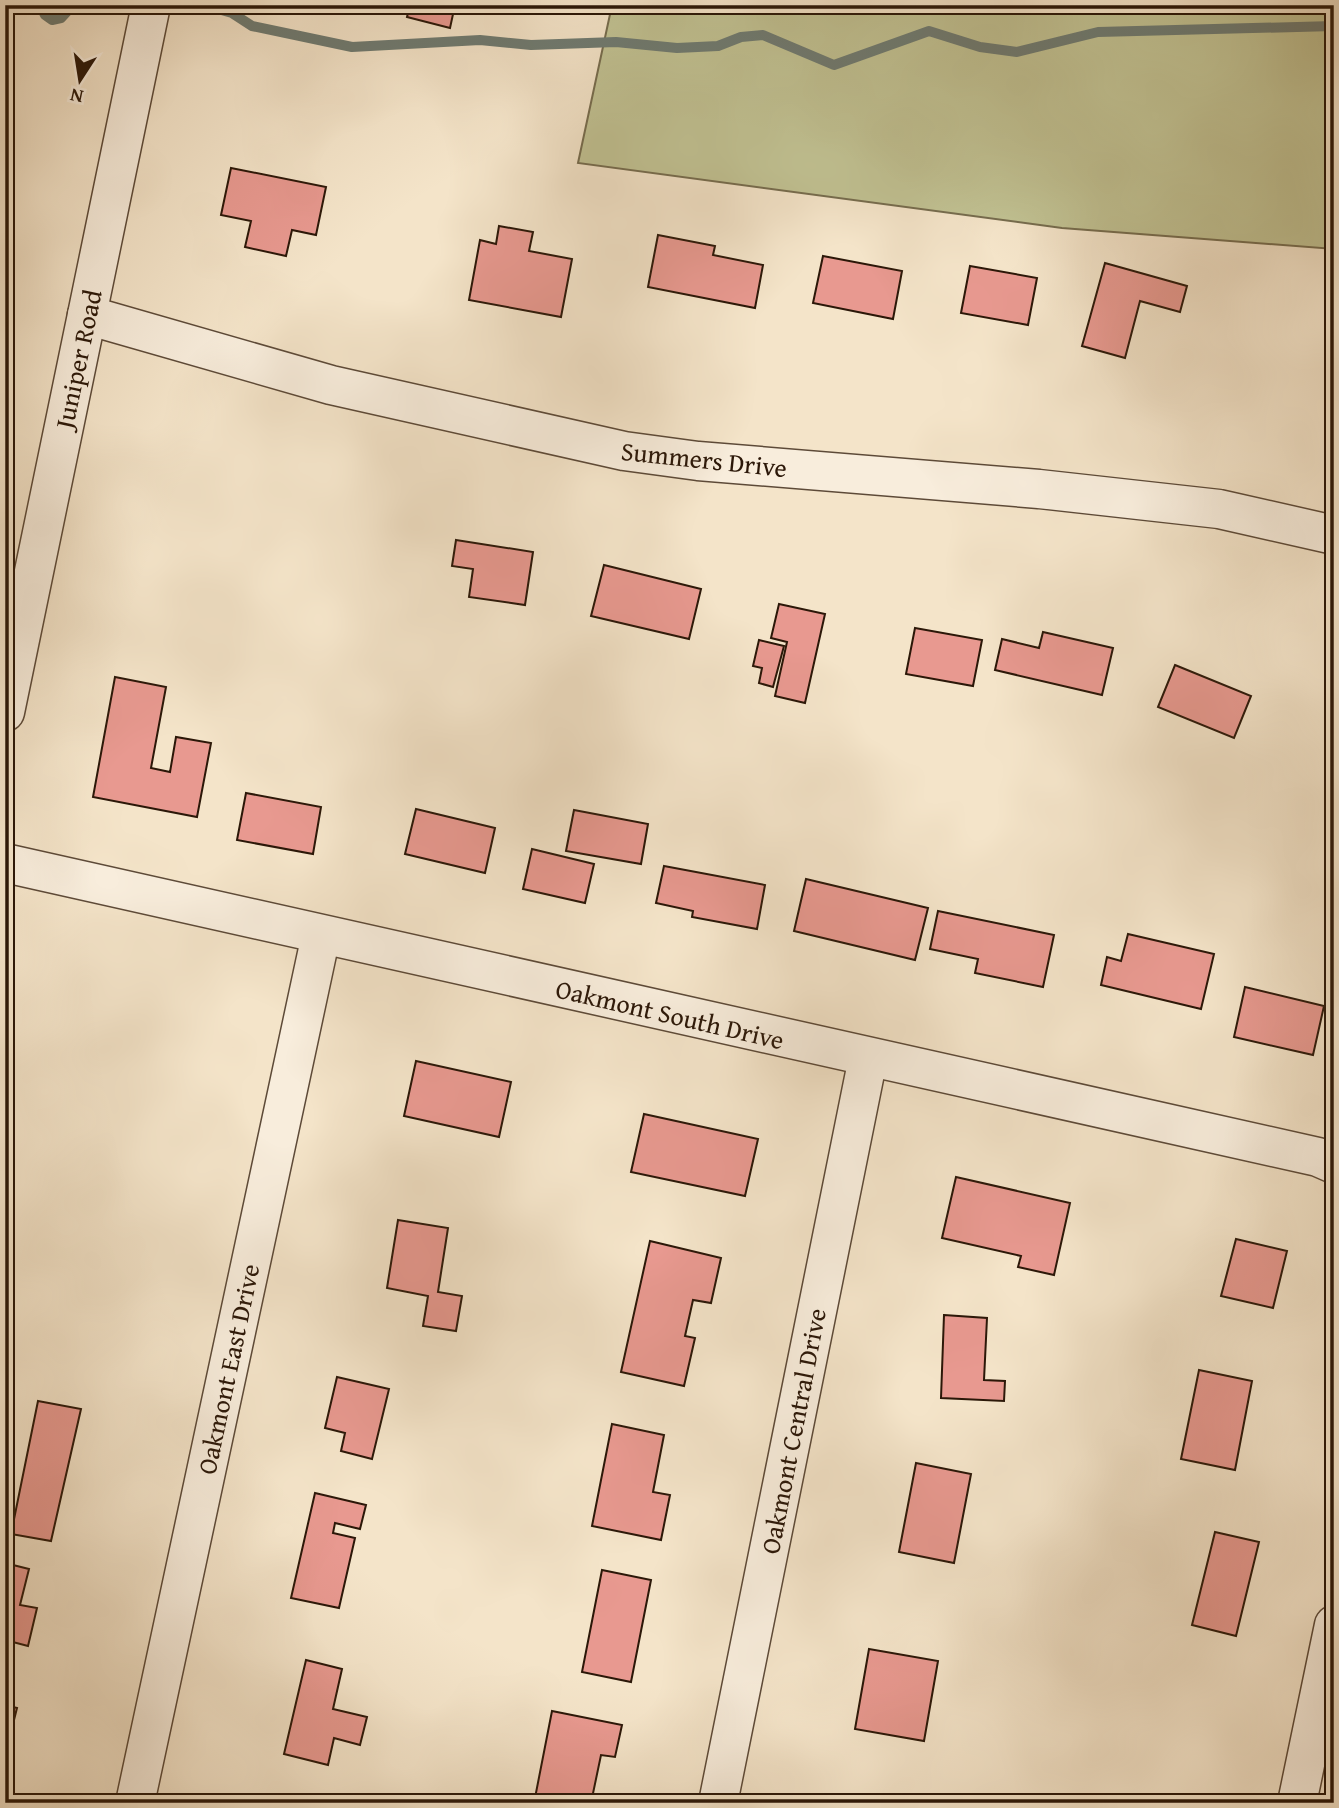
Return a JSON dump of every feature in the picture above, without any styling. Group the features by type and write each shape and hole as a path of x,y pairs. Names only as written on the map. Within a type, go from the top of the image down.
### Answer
{"street":[{"name":"Juniper Road","path":"5,712 150,11"},
{"name":"Summers Drive","path":"87,315 331,385 624,451 698,461 1039,489 1219,509 1334,535"},
{"name":"Oakmont South Drive","path":"5,863 1318,1157 1334,1164"},
{"name":"Oakmont East Drive","path":"135,1803 321,935"},
{"name":"Oakmont Central Drive","path":"718,1803 868,1058"},
{"path":"1297,1803 1334,1625"}],"green space":[{"path":"612,5 1334,5 1334,249 1062,228 578,163"}],"building":[{"path":"410,5 455,5 450,28 407,17"},
{"path":"231,168 326,187 316,235 292,230 286,256 245,247 251,221 221,215"},
{"path":"499,226 533,232 529,251 572,259 561,317 469,300 480,240 496,244"},
{"path":"658,235 715,246 713,255 763,265 755,308 648,287"},
{"path":"823,256 902,271 893,319 813,303"},
{"path":"1105,263 1187,286 1180,312 1140,301 1125,358 1082,346"},
{"path":"970,266 1037,278 1028,325 961,313"},
{"path":"456,540 533,552 525,605 469,597 473,569 452,566"},
{"path":"604,565 701,589 689,639 591,616"},
{"path":"779,604 825,614 805,703 775,696 787,642 771,638"},
{"path":"915,628 982,640 973,686 906,674"},
{"path":"1043,632 1113,648 1102,695 995,670 1002,639 1039,648"},
{"path":"759,640 784,646 773,687 759,683 762,668 753,666"},
{"path":"1175,665 1251,696 1234,738 1158,707"},
{"path":"115,677 166,687 151,768 170,772 176,737 211,743 197,817 93,797"},
{"path":"246,793 321,807 313,854 237,840"},
{"path":"416,809 495,828 485,873 405,854"},
{"path":"574,810 648,824 641,864 566,851"},
{"path":"532,849 594,864 585,903 523,889"},
{"path":"664,866 765,885 757,929 692,917 693,911 656,903"},
{"path":"806,879 928,908 915,960 794,931"},
{"path":"938,911 1054,935 1043,987 975,973 978,959 930,949"},
{"path":"1128,934 1214,954 1201,1009 1101,985 1107,957 1121,961"},
{"path":"1245,987 1324,1006 1313,1055 1234,1037"},
{"path":"416,1061 511,1082 499,1137 404,1116"},
{"path":"644,1114 758,1139 745,1196 631,1172"},
{"path":"956,1177 1070,1203 1054,1275 1018,1267 1021,1256 942,1238"},
{"path":"398,1220 448,1228 438,1292 462,1296 456,1331 423,1326 428,1296 387,1288"},
{"path":"1236,1239 1287,1251 1273,1308 1221,1296"},
{"path":"650,1241 721,1258 711,1303 693,1300 685,1336 695,1338 684,1386 621,1372"},
{"path":"944,1315 987,1318 984,1380 1005,1381 1004,1401 941,1398"},
{"path":"1199,1370 1252,1381 1235,1470 1181,1459"},
{"path":"337,1377 389,1389 372,1459 341,1451 345,1433 325,1428"},
{"path":"38,1401 81,1409 51,1541 11,1534"},
{"path":"612,1424 664,1435 653,1492 670,1495 661,1540 592,1526"},
{"path":"916,1463 971,1474 954,1563 899,1552"},
{"path":"315,1493 366,1505 360,1529 335,1523 333,1533 355,1538 339,1608 291,1598"},
{"path":"1215,1532 1259,1542 1236,1636 1192,1625"},
{"path":"5,1563 29,1569 20,1605 37,1608 28,1646 5,1640"},
{"path":"602,1570 651,1580 631,1682 582,1672"},
{"path":"869,1649 938,1661 924,1741 855,1729"},
{"path":"306,1660 342,1669 333,1709 367,1717 360,1745 334,1738 328,1765 284,1754"},
{"path":"5,1705 17,1708 5,1756"},
{"path":"552,1711 622,1725 615,1757 601,1755 591,1803 534,1803"}],"waterway":[{"path":"40,5 45,15 52,20 61,18 73,5"},
{"path":"204,5 232,13 252,26 352,47 480,40 531,45 616,42 677,48 718,46 741,37 763,35 834,65 929,31 980,47 1017,52 1098,32 1334,26"}]}
